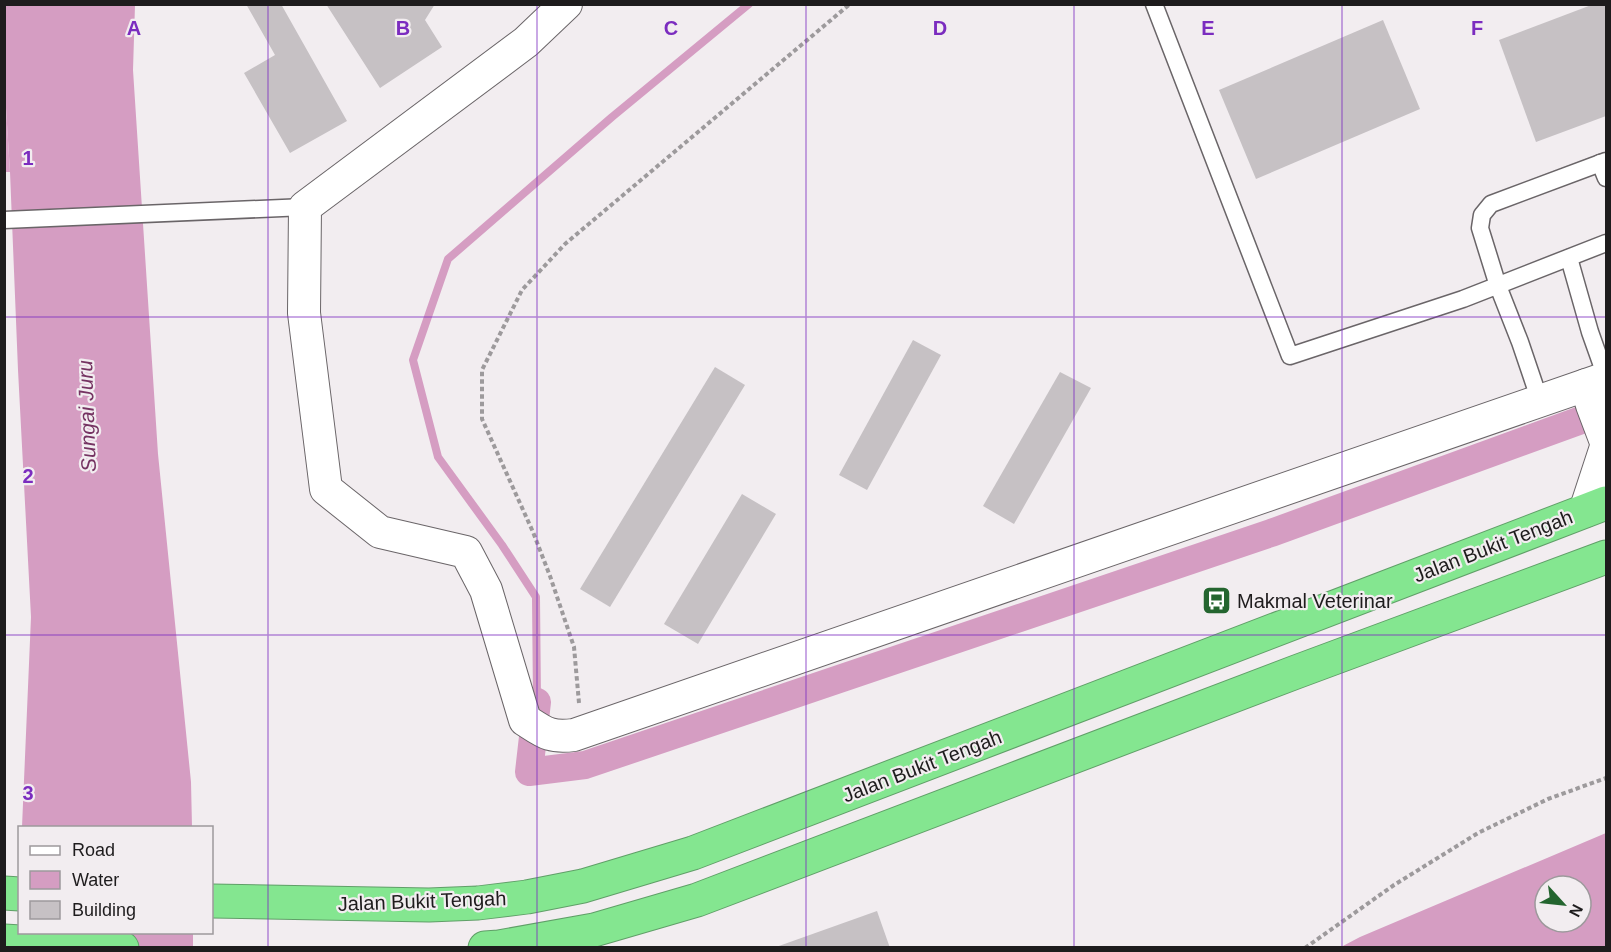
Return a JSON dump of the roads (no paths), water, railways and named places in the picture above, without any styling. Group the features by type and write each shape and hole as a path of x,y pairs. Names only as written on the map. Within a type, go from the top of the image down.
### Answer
{"highway":[{"name":"Jalan Bukit Tengah","path":"213,901 429,905 478,903 527,897 583,886 693,853 1596,507"},
{"path":"485,948 594,930 697,900 1296,672 1606,557"},
{"path":"4,941 122,948"}],"street":[{"path":"566,4 526,42 305,207 304,313 326,489 380,532 466,552 486,590 534,726 557,737 574,735 1540,400 1601,409 1596,507"}],"lane":[{"path":"1154,4 1290,356 1498,286 1606,243"},
{"path":"1540,400 1498,286 1480,228 1482,215 1491,204 1604,167"},
{"path":"4,220 305,207"},
{"path":"1569,258 1590,332 1601,409"}],"water":[{"name":"Sungai Juru","path":"4,5 135,5 133,70 158,454 191,782 192,826 22,826 31,617 5,92"},
{"path":"1606,833 1606,947 1341,947 1360,937"},
{"path":"30,934 193,934 193,947 32,947"}],"waterway":[{"path":"537,702 536,597 502,545 438,457 413,360 448,259 612,117 749,4"},
{"path":"537,702 529,772 585,765 1271,533 1606,411"}],"place":[{"name":"Makmal Veterinar","path":"1216,601"}]}
